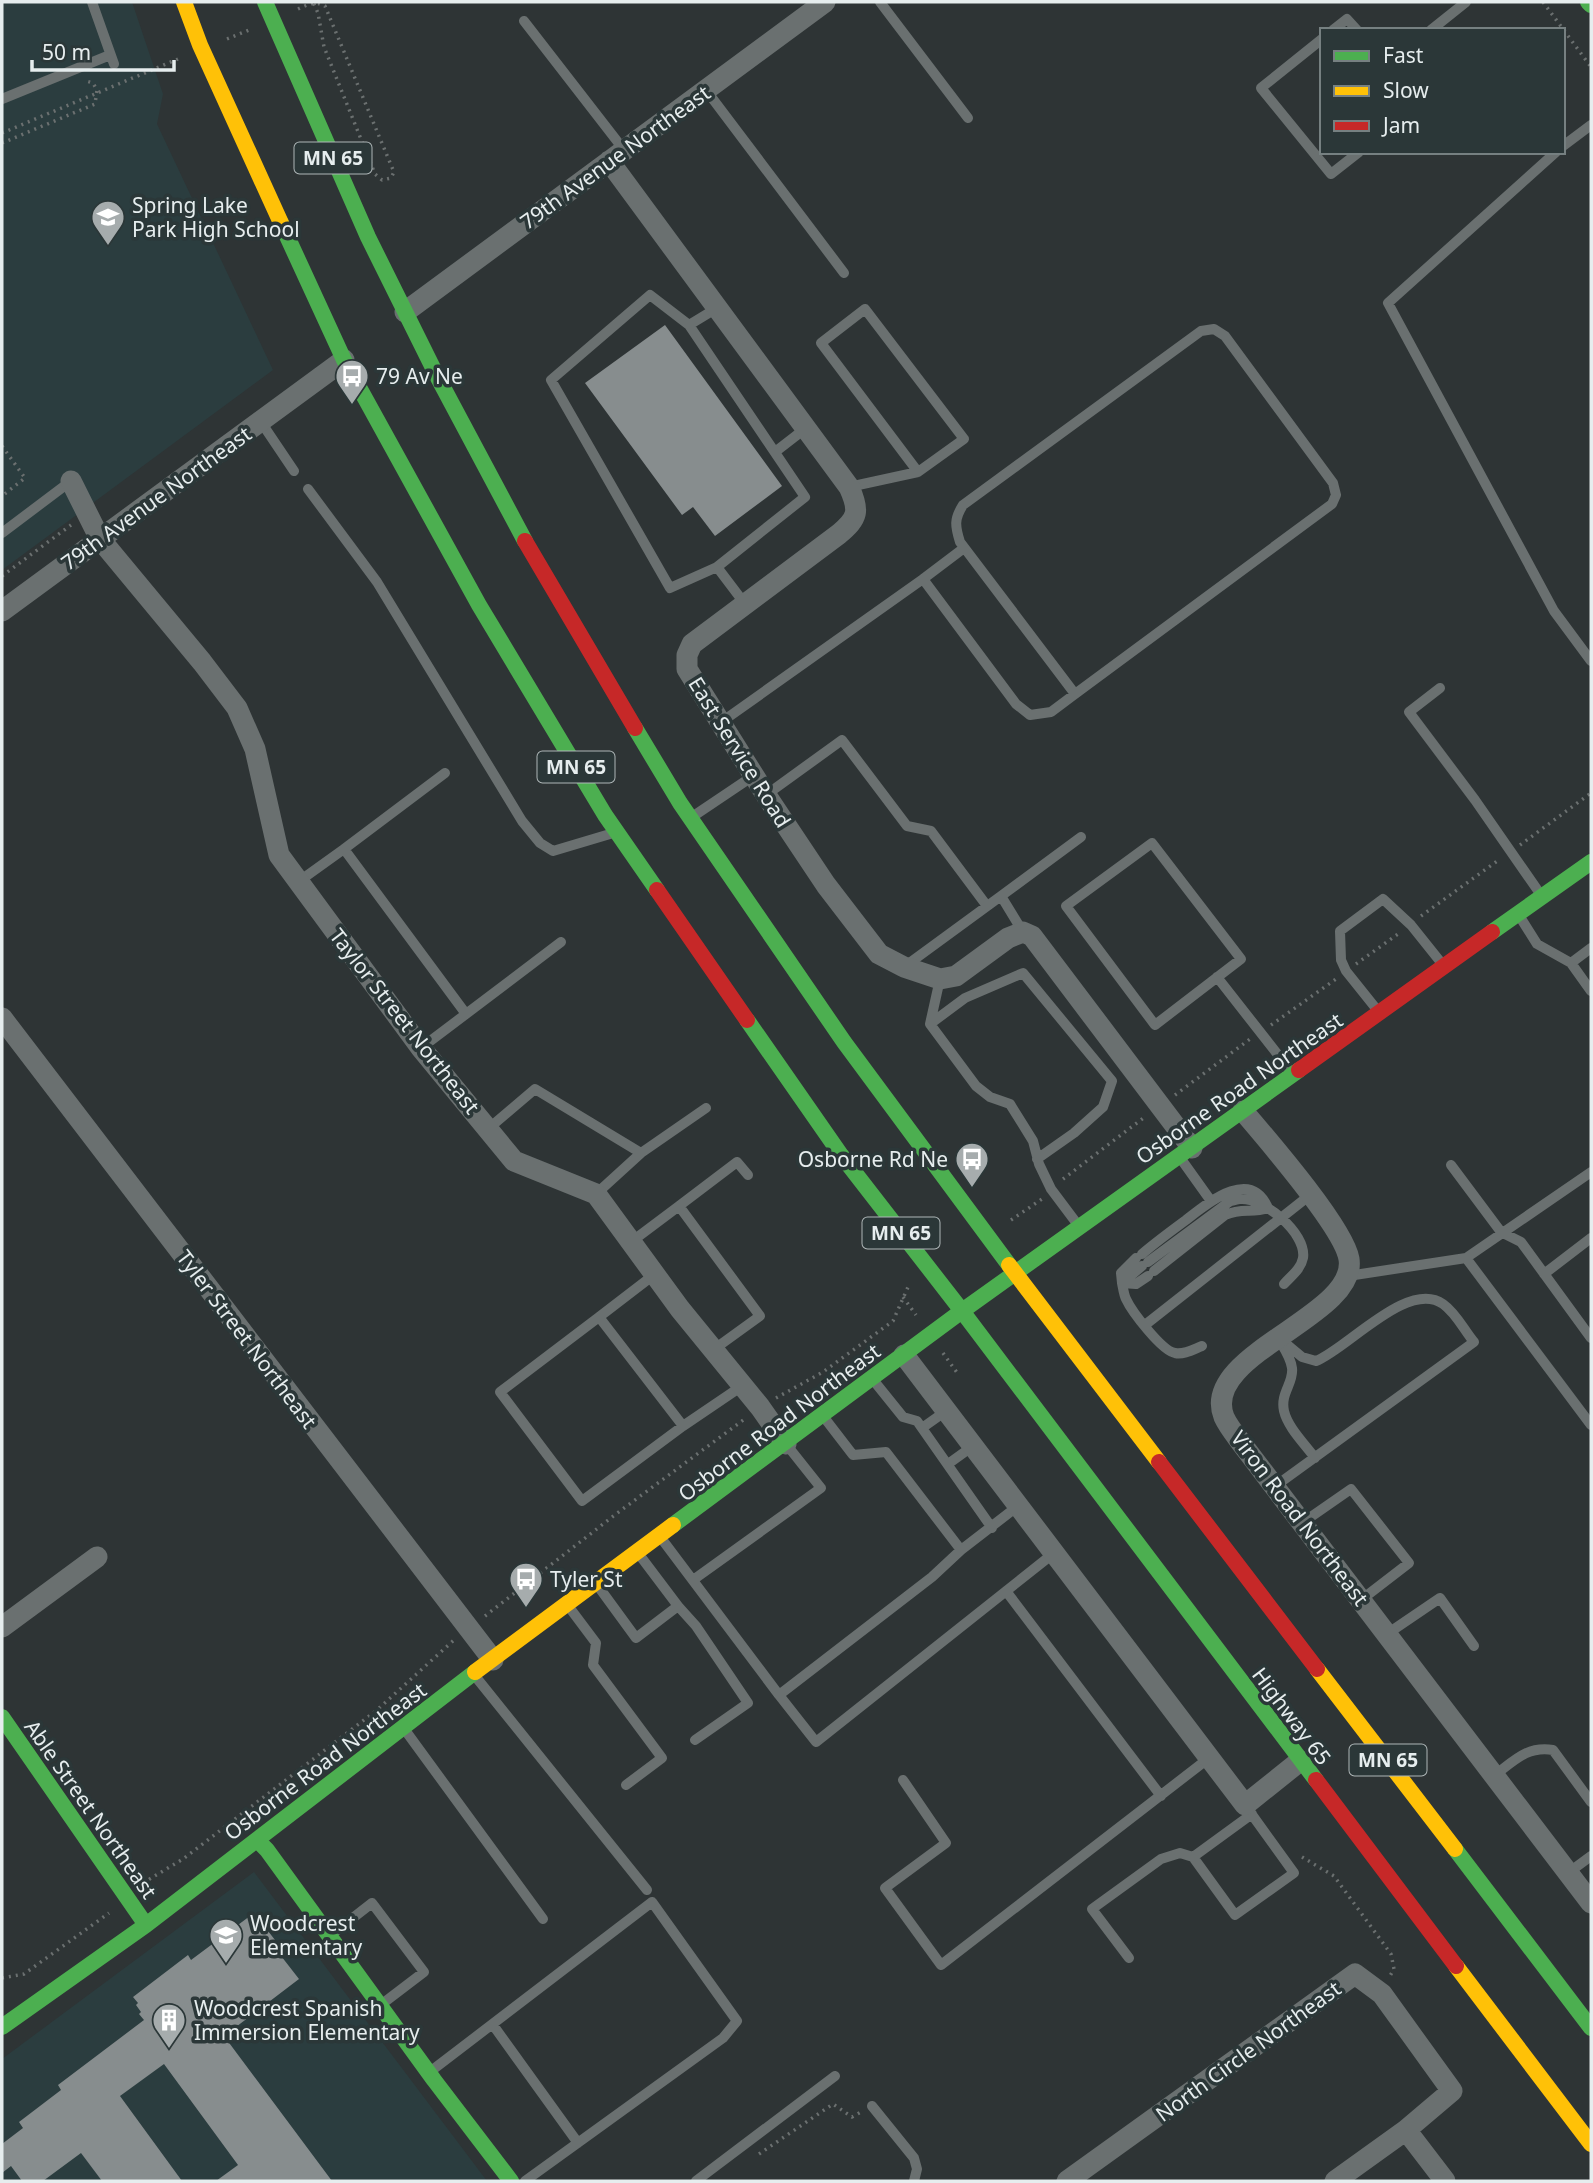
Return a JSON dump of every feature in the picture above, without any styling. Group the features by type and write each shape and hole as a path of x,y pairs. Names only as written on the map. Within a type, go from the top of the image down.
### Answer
{"main road":[{"name":"MN 65","path":"184,2 200,45 344,359 479,605 617,832 841,1155 962,1311"},
{"name":"MN 65","path":"265,2 368,237 506,506 554,592 690,818 836,1031 985,1234 1591,2028"},
{"name":"Osborne Road Northeast","path":"2,2027 146,1925 473,1674 962,1311 1591,862"},
{"name":"Highway 65","path":"962,1311 1591,2144"},
{"name":"Able Street Northeast","path":"2,1717 146,1925"},
{"path":"257,1840 511,2181"}],"street":[{"name":"79th Avenue Northeast","path":"405,312 825,2"},
{"name":"East Service Road","path":"617,155 717,308 849,487 857,510 852,523 692,644 687,655 687,668 765,795 867,941 879,954 904,967 940,979"},
{"name":"79th Avenue Northeast","path":"2,611 344,359"},
{"name":"Taylor Street Northeast","path":"71,481 100,540 237,708 256,749 279,855 298,882 421,1048 514,1161 596,1194"},
{"path":"940,979 956,976 1008,938 1023,932 1032,936 1161,1105 1186,1152"},
{"name":"Tyler Street Northeast","path":"2,1018 493,1660"},
{"path":"1242,1111 1310,1195 1343,1242 1349,1259 1348,1276"},
{"path":"596,1194 786,1444"},
{"name":"Viron Road Northeast","path":"1348,1276 1333,1297 1245,1362 1229,1380 1223,1400 1223,1415 1245,1448 1591,1903"},
{"path":"904,1355 1249,1810 1300,1761"},
{"path":"2,1627 97,1557"},
{"name":"North Circle Northeast","path":"1067,2181 1355,1974 1382,1994 1452,2091 1406,2130 1335,2181"},
{"path":"1406,2130 1445,2181"}],"lane":[{"path":"2,99 112,60 92,2"},
{"path":"880,2 968,118"},
{"path":"1434,28 1466,2"},
{"path":"1336,28 1347,19 1355,28"},
{"path":"524,21 617,155"},
{"path":"1320,41 1261,88 1331,174 1356,154"},
{"path":"706,90 844,273"},
{"path":"1565,144 1591,125"},
{"path":"1554,154 1388,303 1553,611 1591,661"},
{"path":"650,295 689,325 805,497 717,567 670,588 551,380 650,295"},
{"path":"689,325 717,308"},
{"path":"849,487 918,471 964,439 865,309 821,343 918,471"},
{"path":"923,579 1016,704 1030,715 1051,712 1332,504 1336,495 1333,483 1225,336 1214,329 1201,331 963,505 955,517 955,527 964,548 1075,694"},
{"path":"261,422 295,471"},
{"path":"775,452 806,428"},
{"path":"2,533 71,481"},
{"path":"308,489 377,582 522,821 540,843 553,851 617,832"},
{"path":"720,723 964,548"},
{"path":"717,567 745,604"},
{"path":"1440,688 1409,712 1543,897"},
{"path":"765,795 842,740 907,826 931,831 988,906"},
{"path":"298,882 445,773"},
{"path":"690,818 753,776"},
{"path":"904,967 1082,837"},
{"path":"1152,843 1241,959 1217,977 1155,1025 1066,906 1152,843"},
{"path":"344,849 466,1014"},
{"path":"1001,896 1023,932"},
{"path":"1380,1013 1346,971 1341,960 1340,931 1383,899 1411,925 1444,967"},
{"path":"1518,915 1536,944 1571,962 1591,991"},
{"path":"421,1048 561,942"},
{"path":"1571,962 1591,948"},
{"path":"930,1024 965,998 1023,973 1112,1081 1104,1107 1074,1133 1037,1158"},
{"path":"1217,977 1294,1075"},
{"path":"940,979 930,1024 976,1086 990,1097 1010,1104 1033,1141 1037,1158 1051,1189 1080,1228"},
{"path":"1090,1055 1111,1040"},
{"path":"488,1129 535,1088 640,1153"},
{"path":"596,1194 640,1153 706,1108"},
{"path":"1186,1152 1211,1201"},
{"path":"631,1242 737,1162 748,1175"},
{"path":"1451,1165 1501,1232 1521,1242 1591,1338"},
{"path":"1348,1276 1466,1258 1591,1172"},
{"path":"1145,1264 1211,1201 1227,1192 1240,1189 1254,1192 1263,1196 1268,1208"},
{"path":"1145,1325 1310,1195"},
{"path":"1202,1346 1184,1353 1166,1350 1126,1299 1122,1283 1229,1202 1239,1199 1268,1208 1291,1227 1303,1247 1301,1266 1284,1284"},
{"path":"679,1206 760,1316 713,1350"},
{"path":"1544,1274 1591,1238"},
{"path":"1466,1258 1591,1425"},
{"path":"655,1274 500,1392 582,1501 742,1386"},
{"path":"1275,1487 1474,1342 1443,1304 1436,1300 1422,1300 1394,1308 1292,1376"},
{"path":"599,1317 683,1426"},
{"path":"1278,1337 1302,1357 1314,1361"},
{"path":"1278,1337 1292,1365 1292,1376 1286,1388 1283,1409 1287,1419 1315,1458"},
{"path":"872,1379 903,1417 918,1421 992,1528"},
{"path":"922,1428 946,1411"},
{"path":"823,1416 853,1455 886,1452 961,1550"},
{"path":"693,1580 821,1488 786,1444"},
{"path":"948,1464 973,1446"},
{"path":"1302,1523 1351,1489 1409,1563 1361,1600"},
{"path":"779,1695 932,1577 961,1550 1018,1506"},
{"path":"660,1536 816,1742 1054,1553"},
{"path":"638,1553 696,1626 748,1703 695,1740"},
{"path":"596,1583 636,1638 678,1606"},
{"path":"1006,1591 1161,1796"},
{"path":"1387,1634 1440,1598 1474,1646"},
{"path":"567,1605 596,1643 593,1665 662,1758 626,1785"},
{"path":"473,1674 647,1890"},
{"path":"403,1728 543,1919"},
{"path":"1495,1775 1523,1754 1538,1748 1553,1750 1591,1802"},
{"path":"903,1780 946,1843 885,1888 941,1965 1209,1758"},
{"path":"1129,1958 1092,1909 1161,1858 1180,1853 1194,1857 1235,1915 1294,1873 1249,1810 1194,1857"},
{"path":"1569,1873 1591,1856"},
{"path":"428,2073 652,1902 737,2021 723,2038 525,2181"},
{"path":"330,1936 372,1903 424,1972 380,2005"},
{"path":"493,2025 578,2143"},
{"path":"696,2181 835,2076"},
{"path":"872,2106 914,2158 917,2169 914,2181"}],"path":[{"path":"296,10 316,2 325,6 394,172 391,178 382,180 376,174 324,47 318,13 313,2"},
{"path":"1543,2 1562,28"},
{"path":"219,42 258,26"},
{"path":"1565,32 1591,67"},
{"path":"2,133 181,58"},
{"path":"2,143 95,104 97,90 93,83 88,80 80,83"},
{"path":"2,446 25,478 2,496"},
{"path":"2,576 87,513"},
{"path":"985,1234 1042,1200 1051,1189 1161,1105 1591,793"},
{"path":"2,1978 24,1974 103,1919 125,1895 183,1859 377,1710 467,1629 616,1514 760,1407 823,1372 893,1321 909,1285 930,1271"},
{"path":"1298,1855 1334,1877 1391,1954 1394,1969 1382,1994"},
{"path":"754,2157 833,2104 852,2116 872,2106"}],"shaded area":[{"name":"Spring Lake Park High School","path":"2,2 132,2 163,94 157,124 273,370 2,570"},
{"name":"Woodcrest Elementary","path":"254,1872 487,2181 2,2181 2,2059"}],"building":[{"path":"665,325 782,486 715,536 693,507 682,515 585,383"},
{"name":"Woodcrest Spanish Immersion Elementary","path":"254,1913 282,1949 278,1952 299,1979 224,2036 332,2181 216,2181 238,2165 164,2064 120,2096 182,2181 102,2181 81,2153 43,2181 22,2181 11,2166 2,2173 2,2144 23,2128 19,2122 61,2090 58,2085 144,2020 133,1997 188,1955 191,1960"}],"traffic: fast":[{"path":"265,2 368,237 436,374 525,541"},
{"path":"1588,2 1591,5"},
{"path":"281,223 344,360 479,605 605,815 657,890"},
{"path":"635,728 680,803 844,1042 1009,1265"},
{"path":"1492,932 1591,862"},
{"path":"747,1020 841,1155 1316,1780"},
{"path":"673,1525 962,1311 1299,1070"},
{"path":"2,2027 146,1925 475,1672"},
{"path":"2,1717 146,1925"},
{"path":"257,1840 511,2181"},
{"path":"1455,1849 1591,2028"}],"traffic: slow":[{"path":"184,2 200,45 281,223"},
{"path":"1009,1265 1159,1462"},
{"path":"475,1672 673,1525"},
{"path":"1317,1669 1455,1849"},
{"path":"1456,1966 1591,2144"}],"traffic: jam":[{"path":"525,541 635,728"},
{"path":"657,890 747,1020"},
{"path":"1299,1070 1492,932"},
{"path":"1159,1462 1317,1669"},
{"path":"1316,1780 1456,1966"}],"place":[{"name":"Spring Lake Park High School","path":"108,247"},
{"name":"79 Av Ne","path":"352,406"},
{"name":"Osborne Rd Ne","path":"972,1189"},
{"name":"Tyler St","path":"526,1609"},
{"name":"Woodcrest Elementary","path":"226,1965"},
{"name":"Woodcrest Spanish Immersion Elementary","path":"169,2050"}]}
